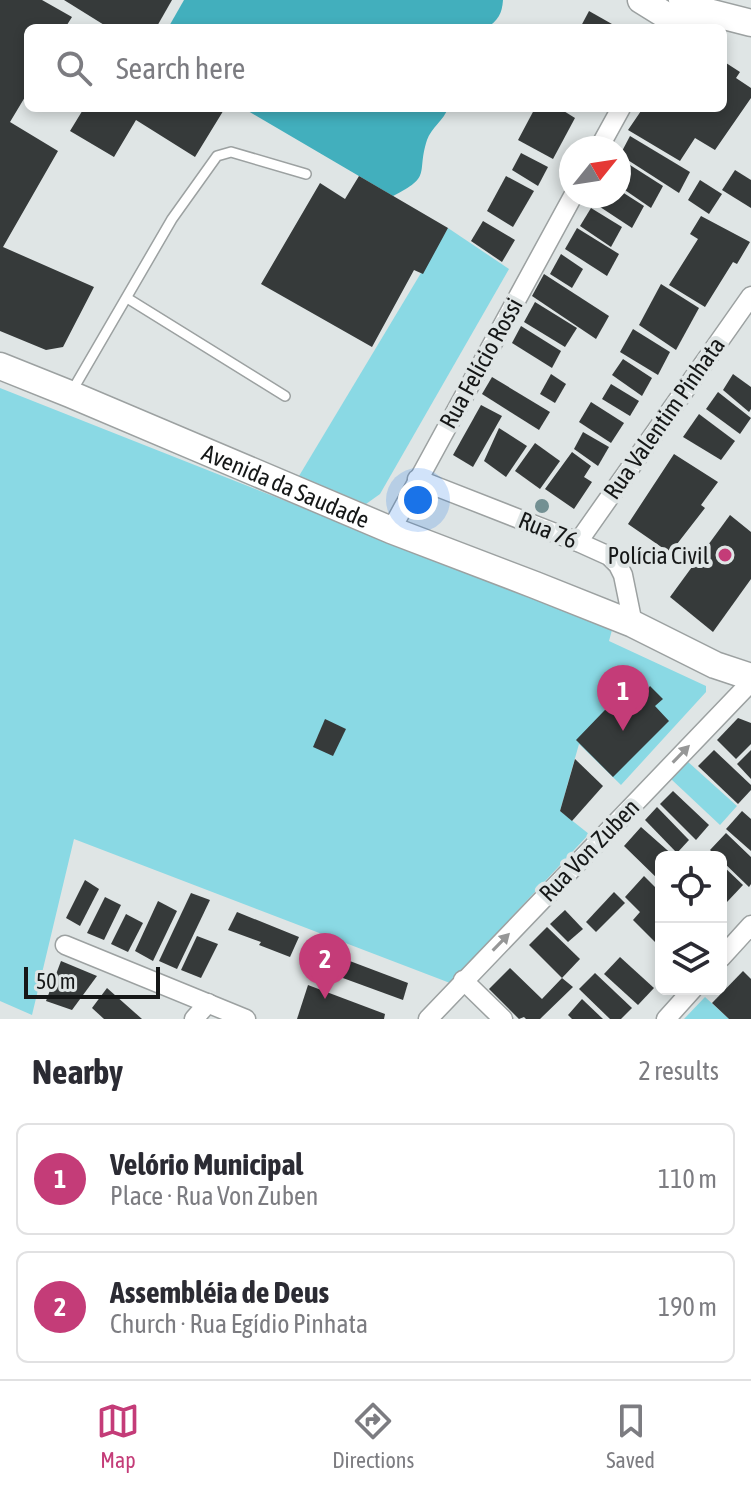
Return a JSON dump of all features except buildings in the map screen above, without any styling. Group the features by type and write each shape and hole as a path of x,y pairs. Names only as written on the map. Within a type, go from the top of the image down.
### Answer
{"street":[{"path":"641,0 674,11 708,12 751,23"},
{"path":"674,11 692,24"},
{"path":"727,36 751,41"},
{"path":"606,136 619,112"},
{"name":"Rua Felício Rossi","path":"391,530 566,208"},
{"name":"Rua Valentim Pinhata","path":"578,542 751,296"},
{"name":"Avenida da Saudade","path":"0,366 391,530 633,624 715,665 751,679"},
{"name":"Rua 76","path":"417,479 609,556 623,575 633,624"},
{"name":"Rua Von Zuben","path":"428,1019 751,679"},
{"path":"727,951 751,925"},
{"path":"65,945 246,1019"},
{"path":"463,980 503,1019"},
{"path":"666,1019 688,995"},
{"path":"194,1019 208,1003"}],"lane":[{"path":"70,394 172,219 217,156 231,152 306,174"},
{"path":"127,298 285,396"}],"shaded area":[{"path":"184,0 503,0 499,16 492,24 170,24"},
{"path":"250,112 446,112 427,140 418,178 414,184 393,196"},
{"path":"448,228 509,269 380,494 366,504 299,476"},
{"path":"0,388 612,630 609,641 706,686 706,692 621,785 579,744 560,811 589,834 450,983 74,839 32,1015 0,1001"},
{"path":"687,761 737,806 720,825 671,779"},
{"path":"705,997 729,1019 684,1019"}],"place":[{"name":"Polícia Civil","path":"725,555"},
{"name":"Velório Municipal","path":"623,731"},
{"name":"Assembléia de Deus","path":"325,999"}]}
